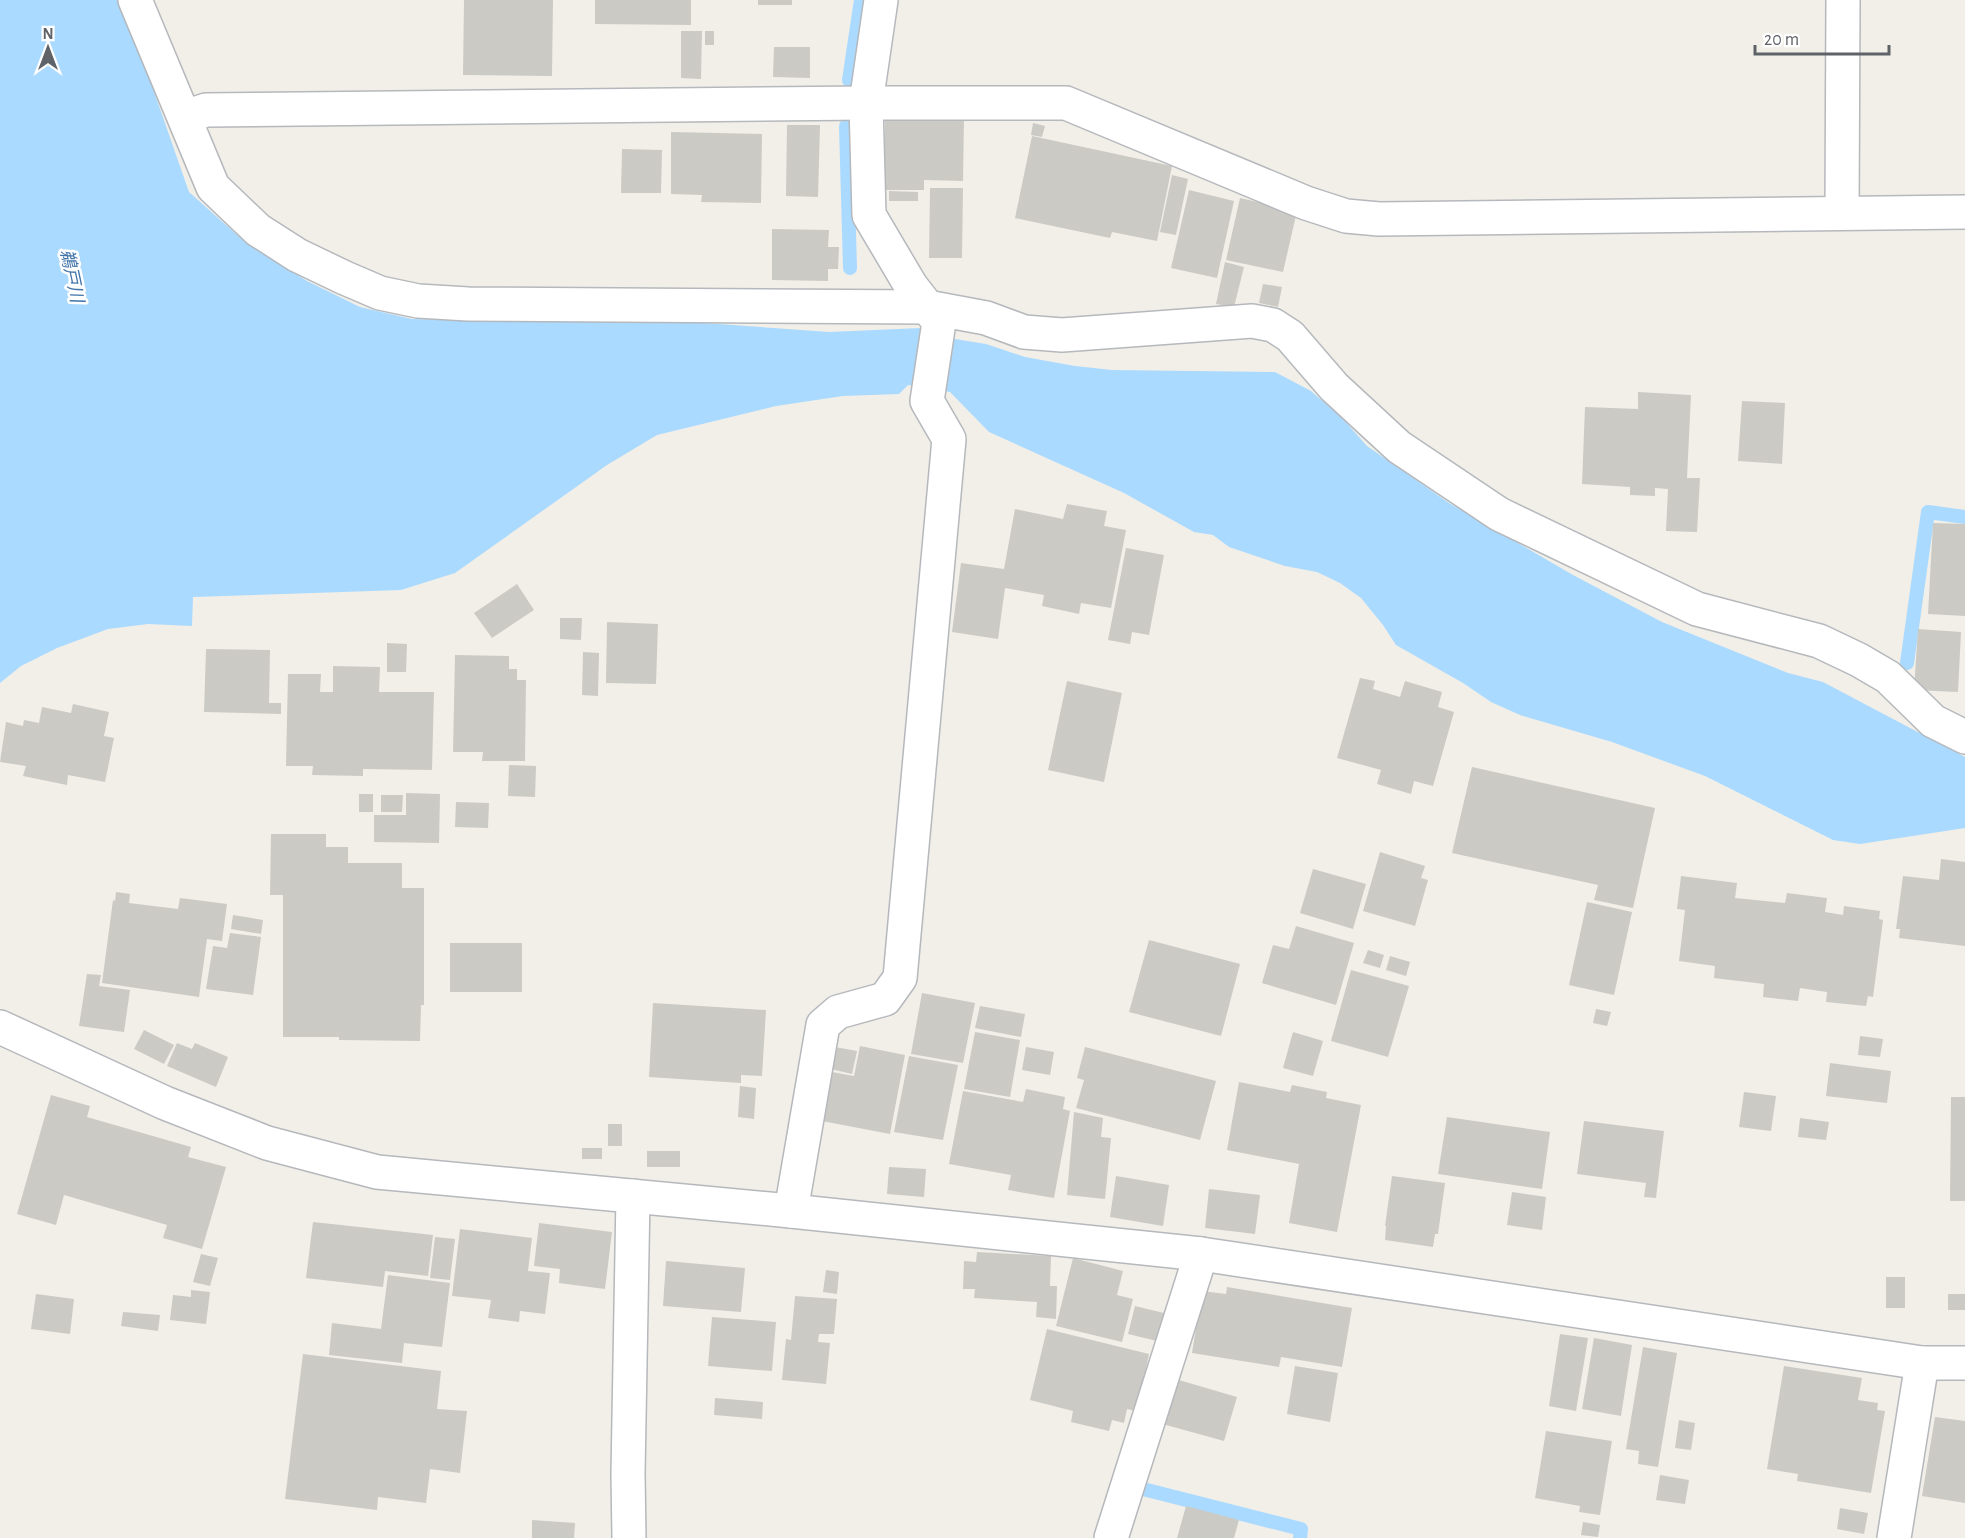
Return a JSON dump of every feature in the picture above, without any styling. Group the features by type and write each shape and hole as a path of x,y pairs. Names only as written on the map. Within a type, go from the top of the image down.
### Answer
{"street":[{"path":"135,0 213,187 258,230 297,255 380,293 418,301 468,304 933,314 986,318 1024,332 1062,335 1252,321 1273,325 1290,336 1334,387 1399,447 1499,514 1697,609 1819,641 1859,660 1888,677 1933,721 1965,737"},
{"path":"791,1211 823,1025 838,1012 885,999 900,978 949,439 927,401 933,314 911,286 869,215 866,103 881,0"},
{"path":"1842,213 1843,0"},
{"path":"185,117 207,110 1066,103 1306,203 1346,216 1379,219 1965,213"},
{"path":"0,1027 165,1103 267,1143 377,1172 791,1211 1201,1254 1922,1363 1965,1363"},
{"path":"629,1538 633,1196"},
{"path":"1111,1538 1201,1254"},
{"path":"1894,1538 1922,1363"}],"water":[{"name":"鵜戸川","path":"0,0 122,0 189,192 244,241 307,281 360,307 412,319 550,322 635,318 829,332 921,328 955,339 986,344 1025,357 1075,366 1112,370 1275,372 1311,391 1343,419 1367,446 1449,503 1573,575 1662,622 1788,673 1823,682 1965,757 1965,828 1860,844 1833,840 1705,776 1612,742 1520,715 1491,702 1463,683 1396,645 1361,598 1340,583 1317,572 1285,566 1229,547 1213,535 1194,532 1124,493 989,432 950,392 908,385 899,394 843,396 776,406 657,435 607,465 455,573 401,590 193,597 192,626 148,624 108,629 57,648 21,666 0,683"}],"building":[{"path":"464,0 553,0 552,76 463,75"},
{"path":"595,0 691,0 691,25 595,24"},
{"path":"758,0 792,0 792,5 758,5"},
{"path":"681,31 702,31 701,79 681,78"},
{"path":"705,31 714,31 714,45 705,45"},
{"path":"774,47 810,47 810,78 773,77"},
{"path":"885,115 964,116 963,181 924,180 924,190 885,190"},
{"path":"1033,123 1045,126 1042,137 1031,135"},
{"path":"787,125 820,125 818,197 786,196"},
{"path":"671,132 762,134 761,203 701,202 702,195 671,194"},
{"path":"1032,136 1172,166 1157,241 1112,232 1110,238 1015,218"},
{"path":"622,149 662,150 661,193 621,193"},
{"path":"1172,175 1188,179 1176,235 1160,232"},
{"path":"930,188 963,188 962,258 929,258"},
{"path":"1189,190 1234,201 1217,278 1171,268"},
{"path":"889,191 918,192 918,201 889,201"},
{"path":"1240,198 1297,211 1283,272 1226,260"},
{"path":"772,229 829,230 828,247 839,247 838,269 828,269 828,281 772,280"},
{"path":"1225,262 1244,267 1234,307 1216,304"},
{"path":"1263,284 1282,287 1278,307 1259,303"},
{"path":"1638,392 1691,395 1687,478 1700,478 1697,532 1666,531 1668,489 1655,488 1655,496 1630,495 1630,487 1582,484 1585,407 1638,409"},
{"path":"1742,401 1785,403 1782,464 1738,461"},
{"path":"1067,504 1107,511 1104,526 1126,530 1111,608 1081,603 1079,614 1042,606 1044,595 1005,588 998,639 952,632 961,563 1004,569 1015,509 1063,519"},
{"path":"1933,523 1965,524 1965,616 1928,614"},
{"path":"1126,548 1164,555 1149,635 1132,632 1130,644 1108,640"},
{"path":"517,584 534,610 492,638 474,613"},
{"path":"560,618 582,618 581,640 560,639"},
{"path":"607,622 658,624 656,684 606,683"},
{"path":"1918,629 1961,632 1958,692 1914,690"},
{"path":"387,643 407,644 406,672 387,672"},
{"path":"206,649 270,650 269,703 281,703 281,714 204,712"},
{"path":"583,652 599,653 598,696 582,695"},
{"path":"455,655 509,656 509,669 517,669 517,680 526,680 525,761 482,761 483,752 453,752"},
{"path":"333,666 380,667 379,692 434,692 432,770 363,769 363,776 312,775 313,766 286,766 288,674 321,674 320,692 333,692"},
{"path":"1360,678 1375,681 1373,689 1400,697 1405,681 1442,692 1438,707 1454,712 1433,786 1414,781 1411,794 1377,784 1381,770 1337,758"},
{"path":"1067,681 1122,693 1104,782 1048,770"},
{"path":"73,704 109,712 104,736 114,738 105,782 68,775 67,785 23,776 26,766 0,762 6,722 23,726 24,720 39,723 42,707 71,713"},
{"path":"509,765 536,766 535,797 508,796"},
{"path":"1472,767 1655,808 1633,908 1594,900 1598,885 1452,853"},
{"path":"406,793 440,794 439,843 374,842 374,815 406,815"},
{"path":"359,794 373,794 373,812 359,812"},
{"path":"381,795 403,795 402,812 381,812"},
{"path":"456,802 489,803 488,828 455,827"},
{"path":"271,834 326,834 326,847 348,847 348,863 402,863 402,888 424,888 424,1005 421,1005 420,1041 283,1037 283,895 270,895"},
{"path":"1380,852 1425,866 1421,878 1428,880 1415,926 1363,911"},
{"path":"1941,859 1965,862 1965,946 1899,938 1900,929 1896,929 1903,876 1939,880"},
{"path":"1313,869 1366,884 1353,929 1300,913"},
{"path":"1681,876 1737,883 1735,898 1785,903 1787,893 1827,898 1825,912 1843,915 1844,906 1880,911 1879,919 1883,920 1873,997 1868,996 1866,1006 1826,1002 1827,992 1800,988 1798,1001 1763,997 1764,984 1714,978 1715,966 1679,961 1685,910 1677,909"},
{"path":"116,892 130,894 129,903 178,909 180,898 227,904 222,941 207,939 199,997 102,983"},
{"path":"1587,902 1632,912 1614,995 1569,985"},
{"path":"233,915 263,920 261,934 231,929"},
{"path":"1296,926 1354,943 1336,1005 1262,983 1273,945 1289,949"},
{"path":"230,933 261,937 253,995 206,989 213,946 227,948"},
{"path":"1149,940 1240,964 1221,1036 1129,1012"},
{"path":"450,943 522,943 522,992 450,992"},
{"path":"1368,950 1384,955 1380,968 1363,963"},
{"path":"1390,956 1410,962 1406,976 1386,970"},
{"path":"1351,970 1409,986 1388,1057 1331,1041"},
{"path":"87,974 101,975 99,986 130,990 124,1032 79,1026"},
{"path":"922,993 975,1003 963,1063 911,1054"},
{"path":"653,1003 766,1010 762,1076 741,1075 741,1083 649,1077"},
{"path":"980,1006 1025,1014 1021,1037 975,1028"},
{"path":"1596,1009 1611,1012 1607,1026 1593,1023"},
{"path":"144,1030 174,1045 164,1064 134,1049"},
{"path":"975,1032 1020,1040 1010,1097 964,1089"},
{"path":"1293,1032 1323,1041 1313,1076 1283,1068"},
{"path":"1860,1036 1883,1039 1880,1057 1858,1055"},
{"path":"177,1043 192,1049 195,1043 228,1057 216,1087 167,1066"},
{"path":"860,1046 905,1055 890,1134 822,1121 832,1072 854,1076"},
{"path":"835,1047 857,1051 852,1074 831,1069"},
{"path":"1026,1047 1054,1052 1050,1075 1022,1070"},
{"path":"1085,1047 1216,1081 1200,1140 1076,1108 1084,1080 1077,1078"},
{"path":"909,1056 958,1065 943,1140 894,1132"},
{"path":"1830,1063 1891,1071 1887,1103 1826,1096"},
{"path":"1239,1082 1290,1092 1292,1085 1327,1092 1326,1098 1361,1105 1337,1232 1289,1223 1299,1164 1227,1150"},
{"path":"740,1086 756,1088 754,1119 738,1117"},
{"path":"1026,1089 1065,1097 1063,1109 1070,1111 1054,1198 1008,1190 1011,1175 949,1164 963,1091 1023,1102"},
{"path":"1744,1092 1776,1096 1771,1131 1739,1127"},
{"path":"51,1095 90,1106 87,1117 191,1147 188,1157 226,1167 202,1249 163,1238 167,1225 64,1195 56,1225 17,1214"},
{"path":"1951,1097 1965,1097 1965,1201 1950,1201"},
{"path":"1074,1112 1103,1118 1101,1137 1111,1138 1105,1199 1067,1195"},
{"path":"1447,1117 1550,1132 1542,1189 1438,1174"},
{"path":"1800,1118 1829,1122 1826,1140 1798,1137"},
{"path":"1584,1121 1664,1131 1656,1198 1644,1197 1646,1183 1577,1174"},
{"path":"608,1124 622,1124 622,1146 608,1146"},
{"path":"582,1148 602,1148 602,1159 582,1159"},
{"path":"647,1151 680,1151 680,1167 647,1167"},
{"path":"889,1167 926,1169 924,1197 887,1194"},
{"path":"1116,1176 1169,1185 1163,1226 1110,1217"},
{"path":"1392,1176 1445,1183 1438,1234 1435,1234 1433,1247 1385,1240"},
{"path":"1209,1189 1260,1195 1255,1234 1205,1228"},
{"path":"1512,1192 1546,1197 1542,1230 1507,1225"},
{"path":"313,1222 433,1235 428,1276 385,1271 383,1287 306,1278"},
{"path":"539,1223 612,1232 605,1289 559,1283 560,1269 534,1266"},
{"path":"460,1229 532,1238 528,1271 550,1273 545,1314 520,1311 519,1322 488,1318 491,1300 452,1296"},
{"path":"435,1237 455,1239 450,1280 430,1278"},
{"path":"977,1252 1051,1256 1050,1286 1057,1286 1056,1319 1036,1317 1037,1302 974,1298 975,1289 963,1289 964,1261 976,1262"},
{"path":"201,1254 218,1258 210,1286 193,1282"},
{"path":"1073,1258 1123,1271 1117,1295 1133,1299 1122,1342 1056,1326"},
{"path":"666,1261 745,1268 741,1312 663,1306"},
{"path":"826,1270 839,1272 837,1294 823,1292"},
{"path":"388,1275 450,1283 442,1347 404,1343 402,1363 329,1355 332,1323 381,1329"},
{"path":"1886,1277 1905,1277 1905,1308 1886,1308"},
{"path":"1227,1287 1352,1308 1342,1367 1281,1357 1279,1367 1192,1353 1202,1291 1226,1294"},
{"path":"191,1290 210,1292 206,1324 170,1320 173,1295 191,1297"},
{"path":"36,1294 74,1299 70,1334 31,1329"},
{"path":"1948,1294 1965,1294 1965,1310 1948,1310"},
{"path":"795,1296 837,1299 834,1334 819,1334 818,1342 830,1343 826,1384 782,1380 786,1339 791,1340"},
{"path":"1135,1306 1168,1314 1161,1342 1128,1334"},
{"path":"123,1312 160,1315 158,1331 121,1326"},
{"path":"712,1317 776,1322 772,1371 708,1366"},
{"path":"1047,1329 1149,1354 1146,1368 1152,1369 1136,1411 1127,1409 1124,1423 1112,1420 1109,1431 1071,1422 1073,1411 1030,1400"},
{"path":"1560,1334 1588,1338 1576,1411 1549,1406"},
{"path":"1594,1338 1632,1345 1621,1416 1582,1409"},
{"path":"1643,1347 1677,1353 1658,1467 1638,1464 1639,1451 1626,1449"},
{"path":"303,1354 441,1371 437,1409 467,1411 460,1473 430,1469 426,1503 378,1497 377,1510 285,1499"},
{"path":"1295,1366 1338,1373 1330,1422 1287,1414"},
{"path":"1784,1366 1862,1378 1858,1400 1878,1403 1877,1410 1885,1411 1871,1493 1797,1481 1798,1474 1767,1469"},
{"path":"1172,1378 1237,1397 1224,1441 1159,1423"},
{"path":"715,1398 763,1402 762,1419 714,1415"},
{"path":"1935,1417 1965,1421 1965,1503 1922,1496"},
{"path":"1679,1420 1695,1423 1691,1450 1675,1448"},
{"path":"1546,1431 1612,1441 1600,1515 1579,1512 1580,1506 1535,1498"},
{"path":"1660,1475 1689,1480 1685,1504 1656,1500"},
{"path":"1186,1506 1239,1520 1234,1538 1177,1538"},
{"path":"1840,1508 1868,1513 1864,1534 1837,1529"},
{"path":"532,1520 575,1523 574,1538 532,1538"},
{"path":"1583,1522 1600,1525 1598,1537 1581,1535"}],"waterway":[{"path":"849,80 861,0"},
{"path":"846,126 850,268"},
{"path":"1907,663 1928,512 1965,517"},
{"path":"1143,1489 1301,1529 1300,1538"}]}
